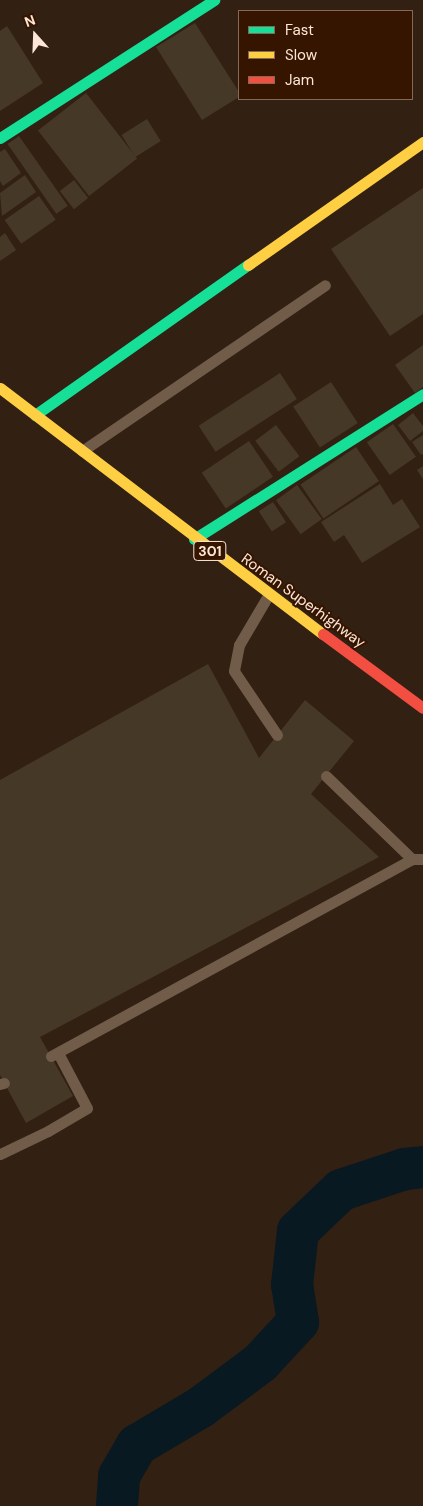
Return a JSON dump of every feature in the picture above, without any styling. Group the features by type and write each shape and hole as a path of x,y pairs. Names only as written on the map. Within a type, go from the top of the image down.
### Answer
{"street":[{"path":"0,138 214,0"},
{"path":"35,415 423,142"},
{"name":"Roman Superhighway","path":"0,388 194,539 423,708"},
{"path":"194,539 423,394"}],"lane":[{"path":"80,452 325,285"},
{"path":"268,594 239,645 234,672 277,735"},
{"path":"0,1154 48,1132 87,1108 54,1054 417,859 326,776"}],"building":[{"path":"195,23 238,90 238,98 202,120 156,47"},
{"path":"7,26 43,83 0,111 0,31"},
{"path":"86,93 137,158 89,196 38,131"},
{"path":"147,119 161,141 135,157 122,135"},
{"path":"19,136 68,206 56,214 8,144"},
{"path":"5,149 21,173 3,186 0,181 0,152"},
{"path":"25,175 36,192 2,216 0,193"},
{"path":"74,180 88,198 74,209 60,191"},
{"path":"423,188 423,314 390,336 331,249"},
{"path":"39,196 56,220 21,244 5,220"},
{"path":"5,233 16,250 0,261 0,237"},
{"path":"423,345 423,387 415,393 395,365"},
{"path":"280,373 297,399 216,452 199,426"},
{"path":"331,382 358,423 320,448 293,407"},
{"path":"413,413 423,426 423,431 410,441 398,425"},
{"path":"393,424 416,457 390,475 367,442"},
{"path":"276,425 299,456 279,472 255,441"},
{"path":"423,435 423,454 421,455 412,442"},
{"path":"249,441 273,477 226,509 202,473"},
{"path":"356,447 379,481 323,518 300,484"},
{"path":"423,466 423,479 417,470"},
{"path":"380,484 393,505 402,499 420,527 362,563 344,535 334,542 321,522"},
{"path":"297,485 322,519 301,534 276,500"},
{"path":"273,502 286,522 272,531 259,511"},
{"path":"208,664 259,758 305,700 354,741 311,794 379,857 40,1037 73,1096 26,1123 0,1075 0,780"}],"waterway":[{"path":"117,1506 119,1476 137,1445 201,1407 260,1363 298,1322 292,1285 298,1231 341,1190 405,1169 423,1167"}],"traffic: fast":[{"path":"0,138 214,0"},
{"path":"35,415 248,265"},
{"path":"194,539 423,394"}],"traffic: slow":[{"path":"248,265 423,142"},
{"path":"0,388 323,634"}],"traffic: jam":[{"path":"323,634 423,708"}]}
